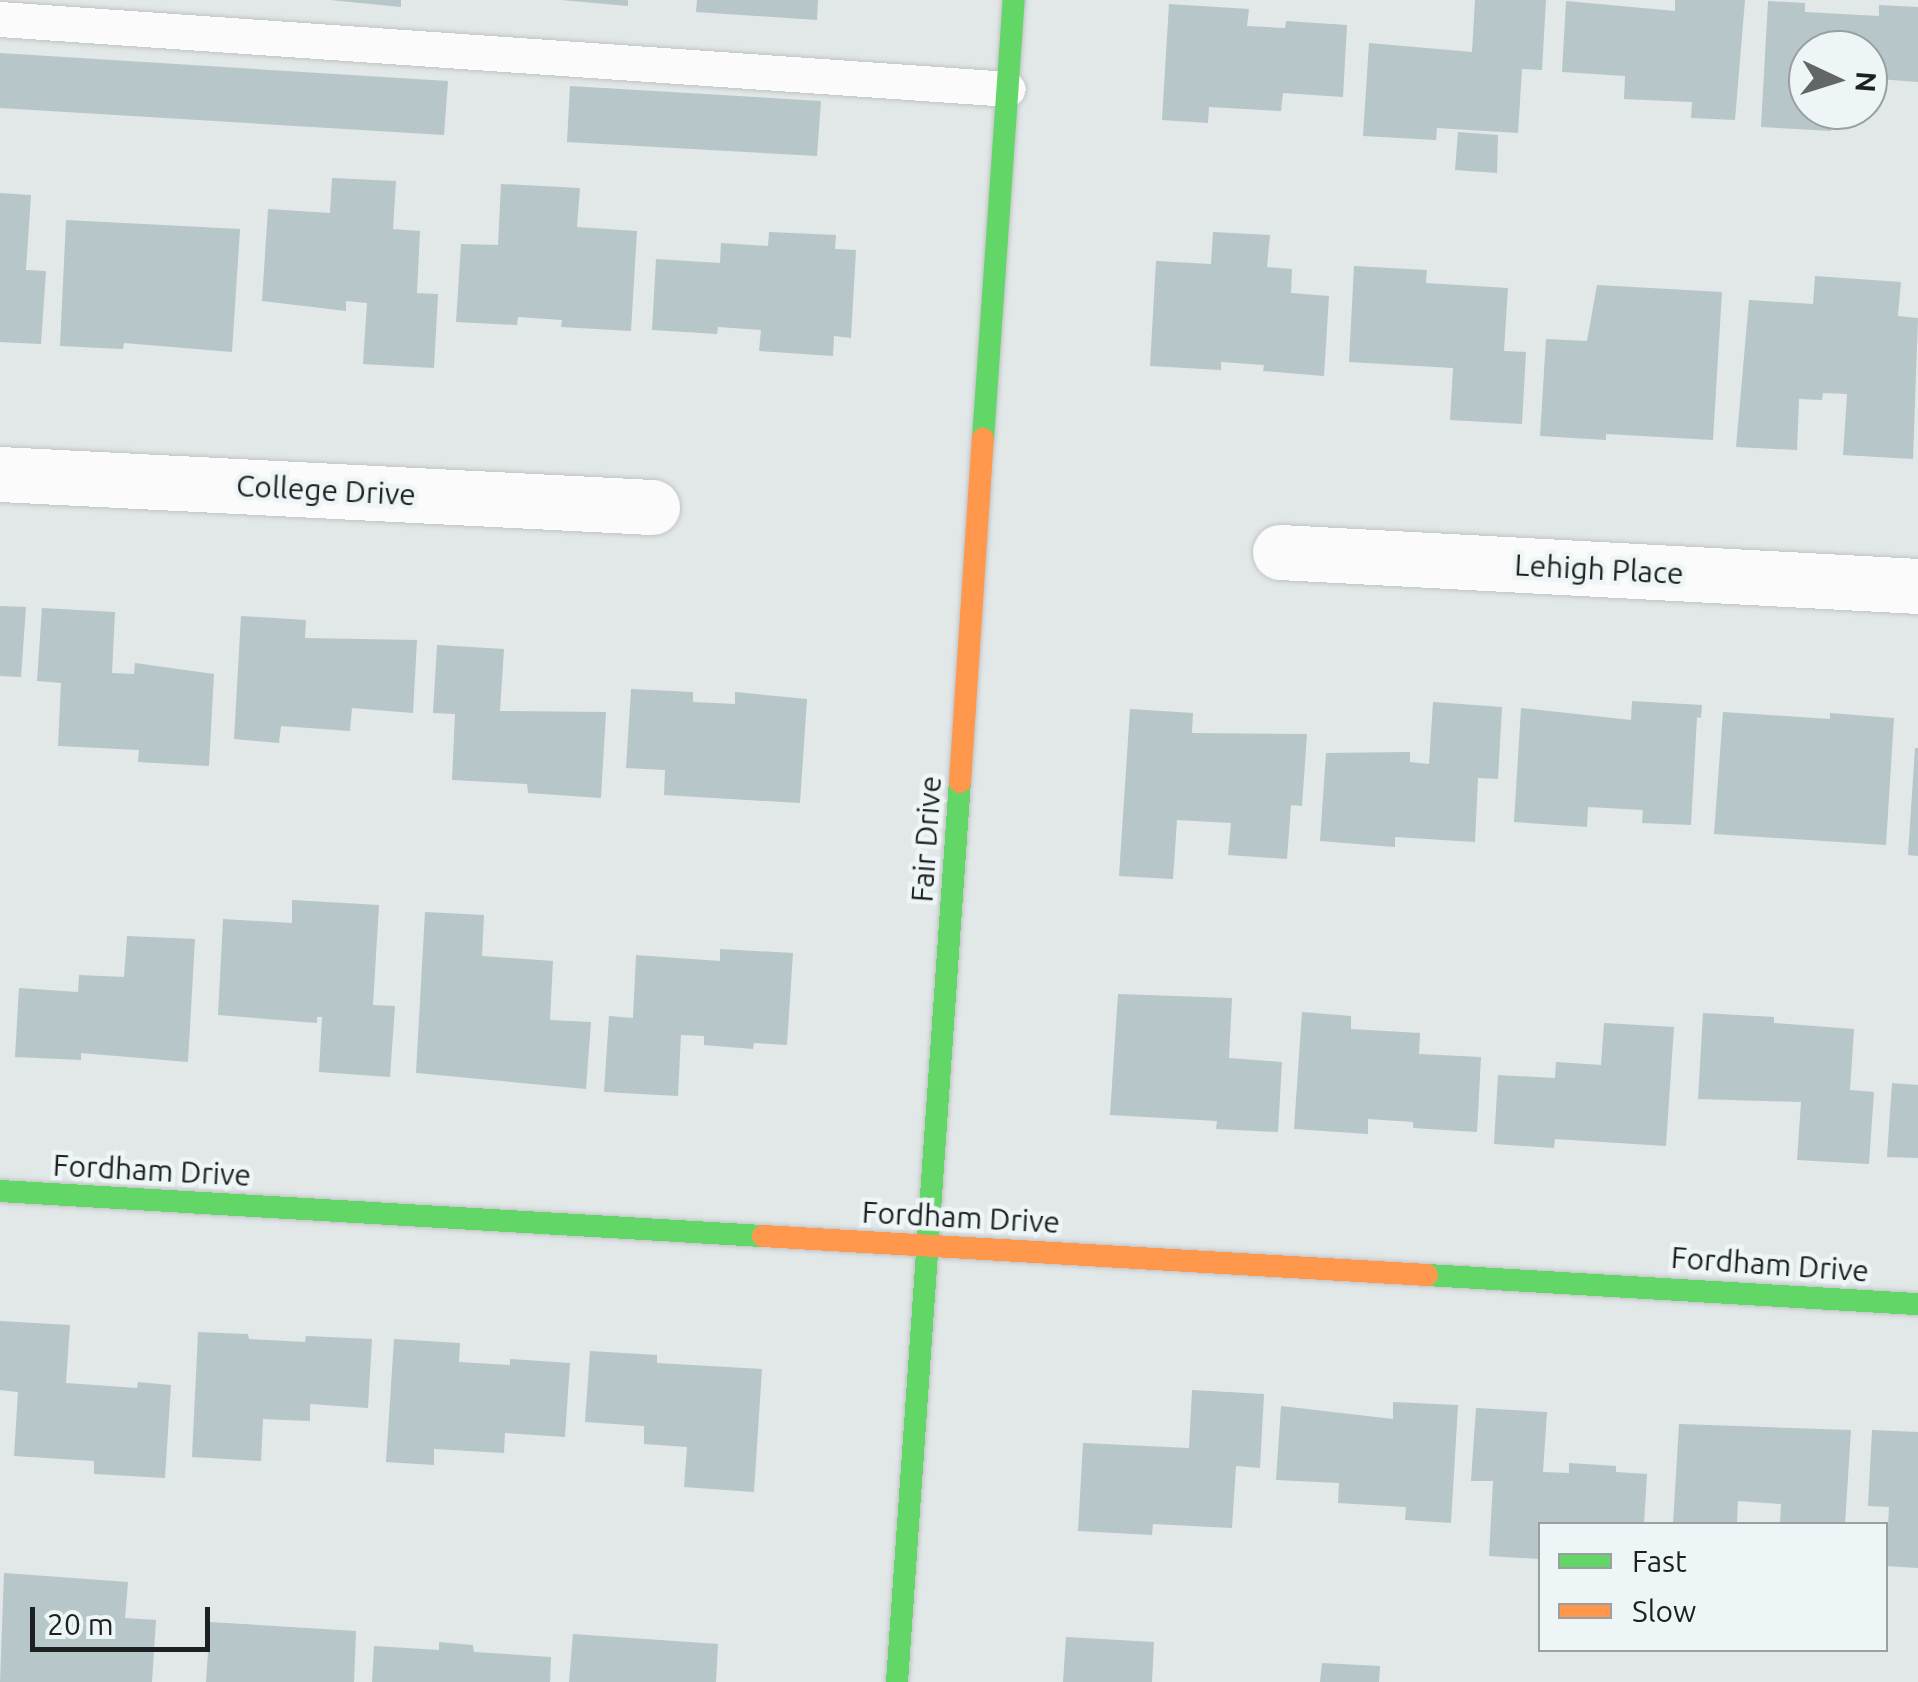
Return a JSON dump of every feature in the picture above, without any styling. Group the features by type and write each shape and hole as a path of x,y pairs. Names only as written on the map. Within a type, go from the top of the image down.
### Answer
{"street":[{"name":"Fair Drive","path":"897,1682 1014,0"},
{"name":"College Drive","path":"0,474 652,506"},
{"name":"Lehigh Place","path":"1280,552 1918,586"},
{"name":"Fordham Drive","path":"0,1192 1918,1304"}],"lane":[{"path":"0,20 1008,89"}],"building":[{"path":"330,0 401,0 401,7"},
{"path":"561,0 628,0 628,6"},
{"path":"697,0 818,0 817,20 696,12"},
{"path":"1475,0 1546,0 1542,70 1522,69 1518,133 1437,128 1436,140 1363,136 1369,43 1472,52"},
{"path":"1675,0 1745,0 1735,120 1691,118 1692,102 1624,99 1625,76 1562,72 1566,1 1675,11"},
{"path":"1768,1 1805,3 1805,12 1879,16 1879,5 1918,7 1918,82 1888,80 1888,30 1788,30 1788,129 1761,127"},
{"path":"1169,4 1249,9 1247,26 1285,28 1286,21 1347,25 1343,97 1283,93 1281,111 1209,107 1208,123 1162,120"},
{"path":"0,53 448,81 444,135 0,108"},
{"path":"570,86 821,101 817,156 567,142"},
{"path":"1458,132 1498,135 1497,173 1455,170"},
{"path":"332,178 396,181 393,229 420,231 417,293 438,294 434,368 363,364 367,303 346,301 346,311 262,301 268,209 330,213"},
{"path":"501,184 580,188 577,227 637,231 631,331 561,327 562,320 518,317 517,325 456,322 461,244 498,245"},
{"path":"0,193 31,195 26,270 46,271 41,344 0,342"},
{"path":"66,220 240,229 232,352 124,343 123,349 60,346"},
{"path":"769,232 836,235 835,249 856,250 851,338 834,336 833,356 759,351 761,330 718,327 717,334 652,330 656,259 720,263 721,243 768,246"},
{"path":"1213,232 1270,235 1267,267 1292,269 1291,293 1329,296 1324,376 1263,371 1264,365 1221,362 1221,370 1150,366 1156,261 1211,264"},
{"path":"1354,266 1427,270 1426,283 1508,288 1504,351 1526,352 1522,424 1450,420 1453,368 1349,362"},
{"path":"1815,276 1901,282 1898,316 1918,318 1913,459 1843,455 1847,394 1823,393 1822,400 1799,399 1797,450 1736,447 1749,300 1813,304"},
{"path":"1597,285 1722,292 1713,440 1606,434 1606,440 1540,436 1546,339 1587,341"},
{"path":"0,606 26,607 21,677 0,676"},
{"path":"42,608 115,612 112,673 134,674 135,663 214,674 209,766 138,762 139,750 58,746 61,683 37,681"},
{"path":"241,616 306,620 305,638 417,640 413,713 352,708 350,731 281,726 279,743 234,739"},
{"path":"437,645 504,649 500,711 606,712 601,798 528,793 527,784 452,780 455,714 433,713"},
{"path":"631,689 693,692 693,702 735,704 735,692 807,699 800,803 664,795 665,770 626,768"},
{"path":"1632,701 1702,705 1701,718 1697,717 1691,825 1642,823 1643,810 1588,807 1587,827 1514,822 1521,708 1631,720"},
{"path":"1433,702 1502,707 1498,779 1478,778 1475,842 1395,837 1395,847 1320,841 1326,753 1410,752 1410,762 1429,764"},
{"path":"1130,709 1193,713 1192,733 1307,734 1302,806 1291,805 1287,859 1228,855 1231,823 1177,820 1173,879 1119,876"},
{"path":"1723,712 1830,719 1830,713 1894,718 1886,845 1714,834"},
{"path":"1918,748 1918,856 1908,855"},
{"path":"292,900 379,905 373,1005 395,1006 390,1077 319,1072 322,1017 317,1017 317,1023 218,1015 223,919 292,923"},
{"path":"425,912 484,915 482,956 553,961 550,1020 591,1022 586,1089 416,1073"},
{"path":"127,936 195,939 188,1062 81,1053 81,1060 15,1057 19,988 78,992 79,975 124,977"},
{"path":"720,949 793,953 787,1045 754,1043 753,1049 704,1045 704,1036 681,1035 678,1096 604,1092 609,1016 633,1018 636,955 720,961"},
{"path":"1118,994 1232,998 1229,1058 1282,1062 1278,1132 1216,1129 1217,1121 1110,1115"},
{"path":"1302,1012 1351,1016 1351,1029 1420,1033 1419,1054 1481,1057 1477,1132 1413,1128 1413,1122 1368,1119 1368,1134 1294,1129"},
{"path":"1703,1013 1774,1017 1774,1023 1854,1029 1850,1090 1874,1092 1869,1164 1797,1160 1801,1102 1698,1099"},
{"path":"1604,1023 1674,1027 1666,1146 1555,1139 1554,1148 1494,1144 1498,1075 1555,1078 1556,1062 1601,1065"},
{"path":"1892,1083 1918,1085 1918,1158 1887,1157"},
{"path":"0,1321 70,1325 66,1383 137,1388 138,1382 171,1385 165,1478 94,1474 94,1461 14,1456 18,1392 0,1390"},
{"path":"198,1332 305,1342 306,1336 372,1339 368,1408 310,1404 310,1421 263,1419 261,1461 192,1457"},
{"path":"394,1339 460,1343 459,1362 510,1365 510,1359 570,1363 565,1437 505,1433 504,1453 434,1449 434,1465 386,1462"},
{"path":"590,1351 657,1355 657,1363 762,1369 754,1492 684,1487 687,1447 644,1444 644,1426 585,1422"},
{"path":"1192,1390 1264,1394 1260,1468 1236,1466 1232,1528 1153,1524 1152,1535 1078,1531 1083,1443 1189,1448"},
{"path":"1393,1402 1458,1405 1451,1523 1405,1520 1406,1507 1338,1503 1339,1483 1276,1480 1281,1406 1393,1419"},
{"path":"1476,1408 1547,1412 1543,1472 1569,1473 1569,1463 1616,1466 1616,1472 1647,1474 1644,1522 1538,1522 1538,1559 1489,1556 1493,1481 1471,1481"},
{"path":"1679,1424 1851,1430 1845,1522 1780,1522 1781,1504 1738,1501 1737,1522 1673,1522"},
{"path":"1872,1430 1918,1432 1918,1568 1888,1566 1889,1507 1868,1506"},
{"path":"4,1573 128,1582 125,1618 156,1620 152,1682 0,1682"},
{"path":"210,1622 356,1631 354,1682 206,1682"},
{"path":"573,1634 718,1644 716,1682 569,1682"},
{"path":"1066,1637 1154,1642 1152,1682 1063,1682"},
{"path":"439,1642 473,1645 474,1652 551,1657 550,1682 372,1682 374,1646 439,1650"},
{"path":"1322,1663 1380,1666 1379,1682 1320,1682"}],"traffic: fast":[{"path":"983,439 1014,0"},
{"path":"897,1682 960,782"},
{"path":"0,1191 763,1236"},
{"path":"1427,1275 1918,1304"}],"traffic: slow":[{"path":"960,782 983,439"},
{"path":"763,1236 1427,1275"}]}
